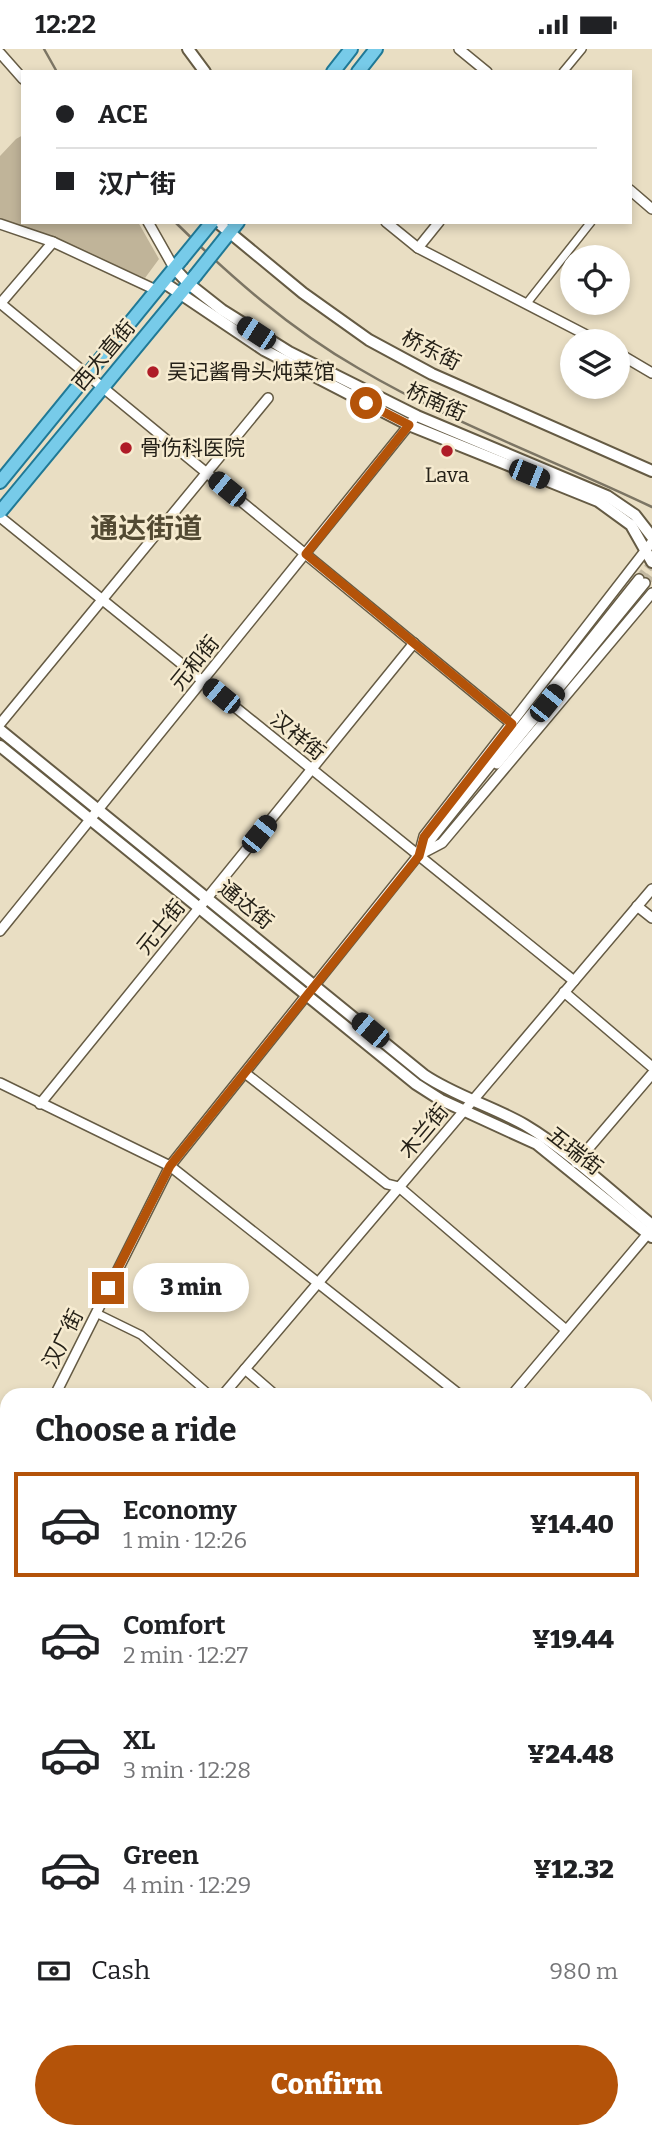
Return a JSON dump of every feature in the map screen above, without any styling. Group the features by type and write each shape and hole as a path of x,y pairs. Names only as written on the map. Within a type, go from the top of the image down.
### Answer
{"main road":[{"path":"188,49 204,70"},
{"path":"335,70 351,49"},
{"path":"360,70 376,49"},
{"name":"西大直街","path":"0,482 212,224"},
{"name":"西大直街","path":"0,512 231,230"},
{"name":"桥东街","path":"231,230 303,293 369,339 432,374 652,471"},
{"name":"桥南街","path":"177,264 222,310 267,339 413,421"},
{"name":"桥南街","path":"159,286 180,295 264,349 413,421 607,496 635,515 650,543 652,562"},
{"name":"通达街","path":"0,730 199,908 306,997 416,1084 441,1100 464,1110"},
{"name":"通达街","path":"0,746 207,898 424,1075 473,1100"},
{"name":"五瑞街","path":"473,1100 534,1131 576,1163 651,1231"},
{"name":"五瑞街","path":"464,1110 537,1144 651,1231"}],"street":[{"path":"459,49 485,70"},
{"path":"565,70 582,49"},
{"path":"0,53 21,77"},
{"path":"632,192 652,209"},
{"path":"0,224 53,242 159,286"},
{"path":"149,224 177,264"},
{"path":"388,224 418,248 576,329"},
{"path":"418,248 437,224"},
{"path":"527,303 589,224"},
{"path":"53,242 0,304 512,724"},
{"path":"630,360 652,373"},
{"path":"0,725 268,398"},
{"name":"元和街","path":"0,931 413,421"},
{"name":"汉祥街","path":"0,517 574,981"},
{"name":"汉广街","path":"419,856 424,837 650,543"},
{"name":"汉广街","path":"58,1388 170,1166 419,856 522,722 642,581"},
{"name":"汉广街","path":"419,856 442,843 652,593"},
{"name":"元士街","path":"40,1104 414,643"},
{"name":"木兰街","path":"229,1388 652,889"},
{"path":"637,906 652,918"},
{"path":"564,992 652,1067"},
{"path":"245,1073 387,1184 399,1187 566,1331"},
{"path":"576,1163 652,1074"},
{"path":"0,1083 170,1166 451,1388"},
{"path":"518,1388 651,1231"},
{"path":"96,1313 141,1335 200,1388"},
{"path":"245,1369 267,1388"}],"shaded area":[{"path":"21,136 21,224 139,224 159,259 145,278 55,239 0,220 0,156"}],"tunnel":[{"path":"639,579 652,563"},
{"path":"645,583 652,574"}],"railway":[{"path":"44,49 56,70"},
{"path":"177,224 262,301 358,368 466,424 652,507"}],"place":[{"name":"吴记酱骨头炖菜馆","path":"153,372"},
{"name":"骨伤科医院","path":"126,448"},
{"name":"Lava","path":"447,451"}],"district":[{"name":"通达街道","path":"146,528"}],"route":[{"path":"108,1288 170,1166 419,856 424,837 512,724 306,554 409,425 366,403"}]}
